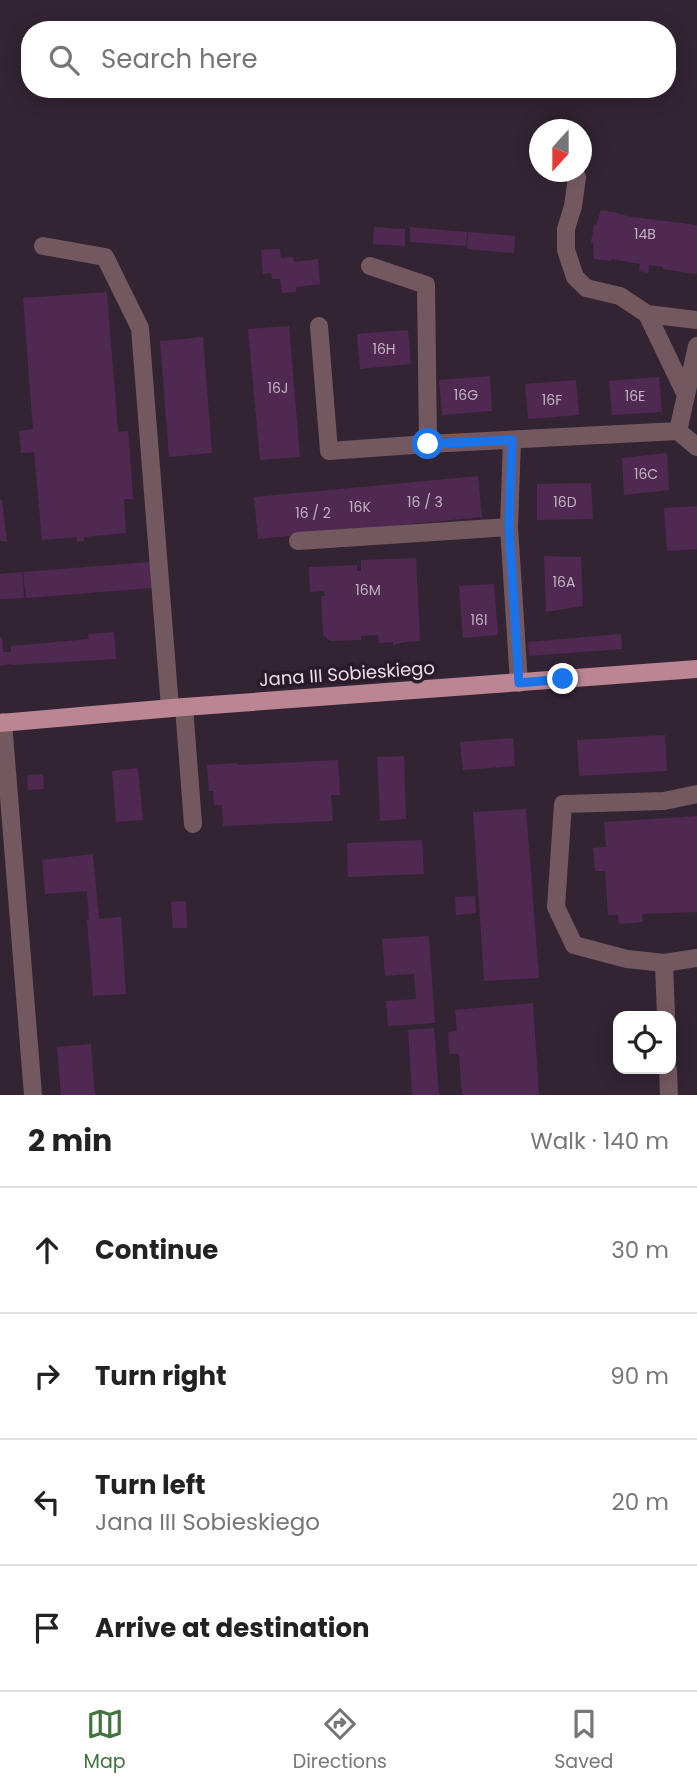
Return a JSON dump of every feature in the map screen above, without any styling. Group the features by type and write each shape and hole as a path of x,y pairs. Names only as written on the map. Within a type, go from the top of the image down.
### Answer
{"main road":[{"name":"Jana III Sobieskiego","path":"1,723 697,669"}],"lane":[{"path":"576,182 566,229 566,250 576,277 586,288 620,296 647,314 697,320"},
{"path":"43,246 105,257 140,328 177,708 193,824"},
{"path":"370,266 426,285 428,444"},
{"path":"647,314 686,394"},
{"path":"319,326 329,451 678,430 697,447"},
{"path":"678,430 697,346"},
{"path":"512,440 509,527 519,683"},
{"path":"298,541 509,527"},
{"path":"1,723 33,1095"},
{"path":"697,794 664,801 563,804 556,907 575,945 627,959 664,963 697,958"},
{"path":"664,963 666,1011"},
{"path":"668,1074 669,1095"}],"building":[{"path":"601,210 697,225 697,273 649,265 648,273 639,271 640,264 594,259 591,242 594,225"},
{"path":"374,227 405,229 405,246 373,244"},
{"path":"410,227 467,232 466,246 410,242"},
{"path":"468,232 515,236 514,253 467,249"},
{"path":"280,249 281,258 293,257 294,262 318,259 320,284 296,287 296,292 282,293 280,279 272,279 271,273 263,274 261,250"},
{"path":"107,292 118,432 128,431 129,441 133,499 124,499 126,533 84,537 84,541 77,542 77,537 42,540 34,452 21,453 19,431 33,429 23,298"},
{"path":"289,326 300,457 260,460 248,329"},
{"path":"408,330 411,364 360,369 357,334"},
{"path":"203,337 212,453 169,457 160,341"},
{"path":"490,376 492,411 442,415 439,380"},
{"path":"659,377 662,412 612,415 609,381"},
{"path":"576,380 579,415 528,419 525,384"},
{"path":"667,453 669,490 624,495 622,458"},
{"path":"478,476 482,517 258,539 254,497"},
{"path":"591,483 593,519 537,520 537,484"},
{"path":"2,500 7,542 0,541"},
{"path":"697,506 697,549 667,551 664,508"},
{"path":"544,556 581,557 583,606 546,612"},
{"path":"416,558 420,641 393,645 393,642 379,643 378,635 361,636 361,640 330,641 323,635 321,596 325,596 324,591 310,592 309,567 357,565 357,571 361,571 361,560"},
{"path":"150,562 152,588 26,598 23,572"},
{"path":"22,572 24,598 0,599 0,574"},
{"path":"494,584 498,635 463,638 459,586"},
{"path":"114,632 116,659 0,666 0,637 3,652 11,652 11,646 89,639 88,634"},
{"path":"621,634 622,649 529,656 528,642"},
{"path":"665,735 667,771 579,776 577,740"},
{"path":"513,738 515,766 463,770 460,742"},
{"path":"404,756 406,819 380,821 377,757"},
{"path":"338,760 340,795 331,795 333,821 223,826 222,805 214,805 213,791 209,791 207,765"},
{"path":"138,768 143,820 116,822 112,771"},
{"path":"43,774 44,789 28,790 27,775"},
{"path":"526,809 539,978 484,981 473,812"},
{"path":"697,816 697,912 642,914 643,922 619,924 618,915 608,915 605,871 595,871 593,848 606,847 604,822"},
{"path":"422,840 424,874 348,877 347,843"},
{"path":"93,854 99,919 121,917 126,994 93,996 87,891 45,894 42,860"},
{"path":"475,896 476,913 456,915 455,897"},
{"path":"186,901 187,928 173,928 171,902"},
{"path":"429,936 435,1023 388,1026 386,1001 416,999 414,974 385,976 382,939"},
{"path":"533,1003 539,1095 462,1095 459,1054 449,1054 448,1032 457,1031 455,1010"},
{"path":"434,1028 439,1095 412,1095 408,1030"},
{"path":"91,1044 95,1095 61,1095 57,1047"}],"route":[{"path":"428,444 512,440 509,527 519,683 563,679"}]}
